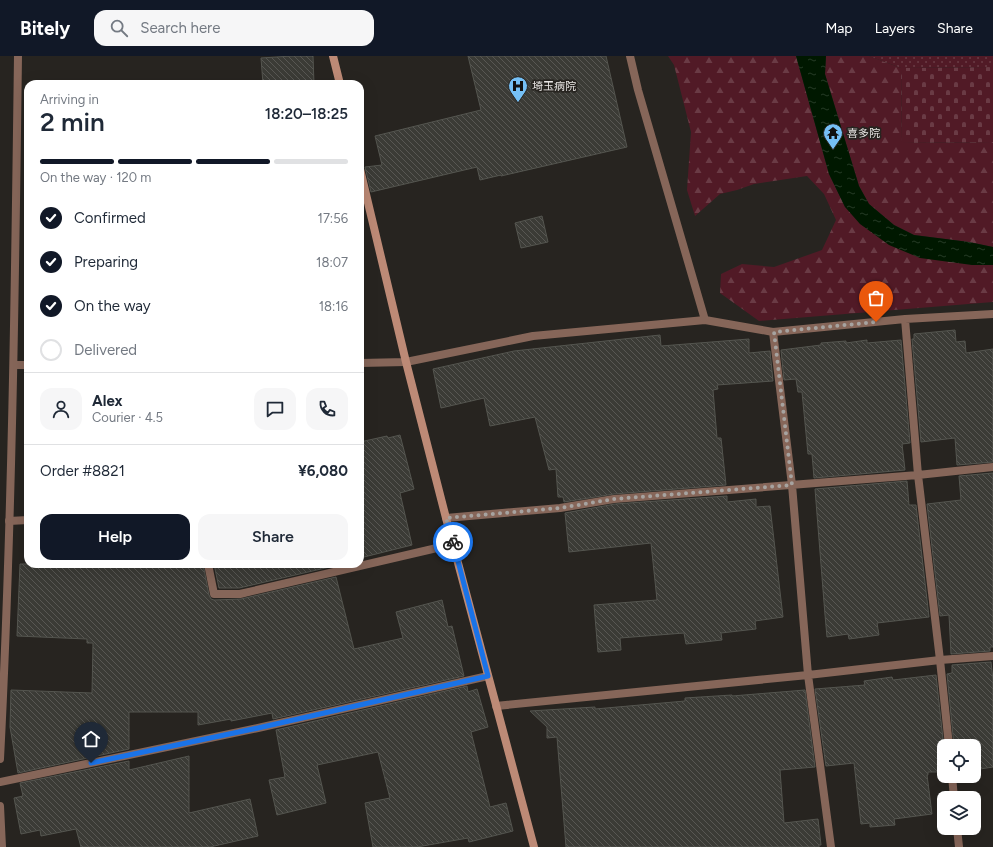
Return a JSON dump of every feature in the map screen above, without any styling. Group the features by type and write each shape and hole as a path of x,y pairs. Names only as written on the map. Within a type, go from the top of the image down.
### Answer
{"street":[{"path":"0,759 3,640 14,365 18,56"},
{"path":"333,56 339,80"},
{"path":"630,56 640,98 705,320"},
{"path":"364,187 406,362 446,518 534,847"},
{"path":"364,363 406,362 533,336 705,320 774,332 905,319 993,314"},
{"path":"905,319 918,475 948,739"},
{"path":"774,332 792,485 808,675 831,847"},
{"path":"14,365 24,365"},
{"path":"446,518 560,508 614,499 918,475 993,467"},
{"path":"9,520 24,520"},
{"path":"364,565 454,544"},
{"path":"209,568 214,594 240,594 351,568"},
{"path":"496,706 808,675 940,660 993,656"},
{"path":"0,782 258,728 488,676"},
{"path":"0,806 2,847"},
{"path":"958,835 959,847"}],"green space":[{"path":"668,56 796,56 829,174 845,207 972,265 993,265 993,302 759,321 720,293 721,274 742,264 774,267 822,250 836,220 824,194 807,176 754,184 720,194 695,216 687,190 691,132 674,65"},
{"path":"826,56 869,56 901,68 902,143 993,142 993,247 969,242 914,235 894,225 869,204 859,186 825,74"},
{"path":"869,56 993,56 993,67 901,68"},
{"path":"993,67 993,142 902,143 901,68"}],"water":[{"path":"796,56 826,56 825,74 859,186 869,204 894,225 914,235 969,242 993,247 993,265 972,265 920,258 889,245 860,224 845,207 829,174"}],"building":[{"path":"313,56 314,80 263,80 261,58"},
{"path":"468,56 606,56 627,147 480,180 477,167 371,192 365,167 382,165 375,136 481,110"},
{"path":"542,216 548,242 521,248 515,223"},
{"path":"955,330 956,342 965,341 966,353 993,349 993,462 957,465 955,438 921,442 912,339 914,339 914,334"},
{"path":"660,335 661,346 749,339 749,353 770,351 773,381 717,385 718,389 713,390 717,438 721,438 726,485 614,494 564,502 563,497 558,497 556,469 549,470 535,417 490,426 484,398 441,408 433,369 514,351"},
{"path":"867,340 867,343 901,340 910,443 902,444 905,470 814,478 812,454 808,454 802,392 798,392 796,379 784,380 781,350 821,345 821,343 846,341 846,343"},
{"path":"400,435 414,489 400,493 412,545 364,557 364,441 387,436 388,438"},
{"path":"993,473 993,647 990,647 990,651 951,654 949,615 940,616 927,504 961,500 959,476"},
{"path":"907,481 909,505 916,505 929,617 877,623 879,635 849,639 848,634 827,637 815,489"},
{"path":"727,496 727,502 756,499 756,507 770,506 783,617 755,621 756,629 721,633 722,640 686,644 684,633 620,638 621,650 598,652 594,605 657,600 651,543 569,552 565,513 615,504"},
{"path":"20,564 24,564 24,568 204,568 209,595 211,599 214,600 241,599 336,577 354,649 403,638 396,612 442,600 448,627 452,626 464,676 273,719 272,713 231,721 231,719 198,725 198,712 129,712 129,749 18,773 10,727 11,690 92,693 93,643 87,643 87,639 17,636"},
{"path":"215,568 325,568 239,588 219,588"},
{"path":"991,662 993,680 993,767 981,769 981,739 953,739 947,674 952,673 952,665"},
{"path":"936,675 943,739 937,739 937,772 928,772 927,775 932,814 894,819 895,825 870,827 870,823 861,824 854,763 826,766 815,689 865,685 864,681 892,677 893,680"},
{"path":"467,686 468,692 477,689 488,727 471,732 490,807 506,803 513,831 469,842 468,838 417,847 373,847 365,803 390,798 378,752 317,765 326,803 277,815 269,780 285,777 276,730"},
{"path":"805,690 815,767 780,770 784,823 818,819 821,845 819,845 819,847 566,847 557,737 547,738 547,727 530,711 595,707 595,709 685,701 685,698"},
{"path":"189,756 189,813 250,799 258,836 210,847 81,847 76,829 41,836 40,830 21,834 14,798 23,796 20,783 129,761 129,770"}],"way so far":[{"path":"453,542 446,518 560,508 614,499 792,485 774,332 876,322"}],"place":[{"name":"埼玉病院","path":"518,103"},
{"name":"喜多院","path":"833,150"}],"route":[{"path":"91,763 258,728 488,676 453,542"}]}
